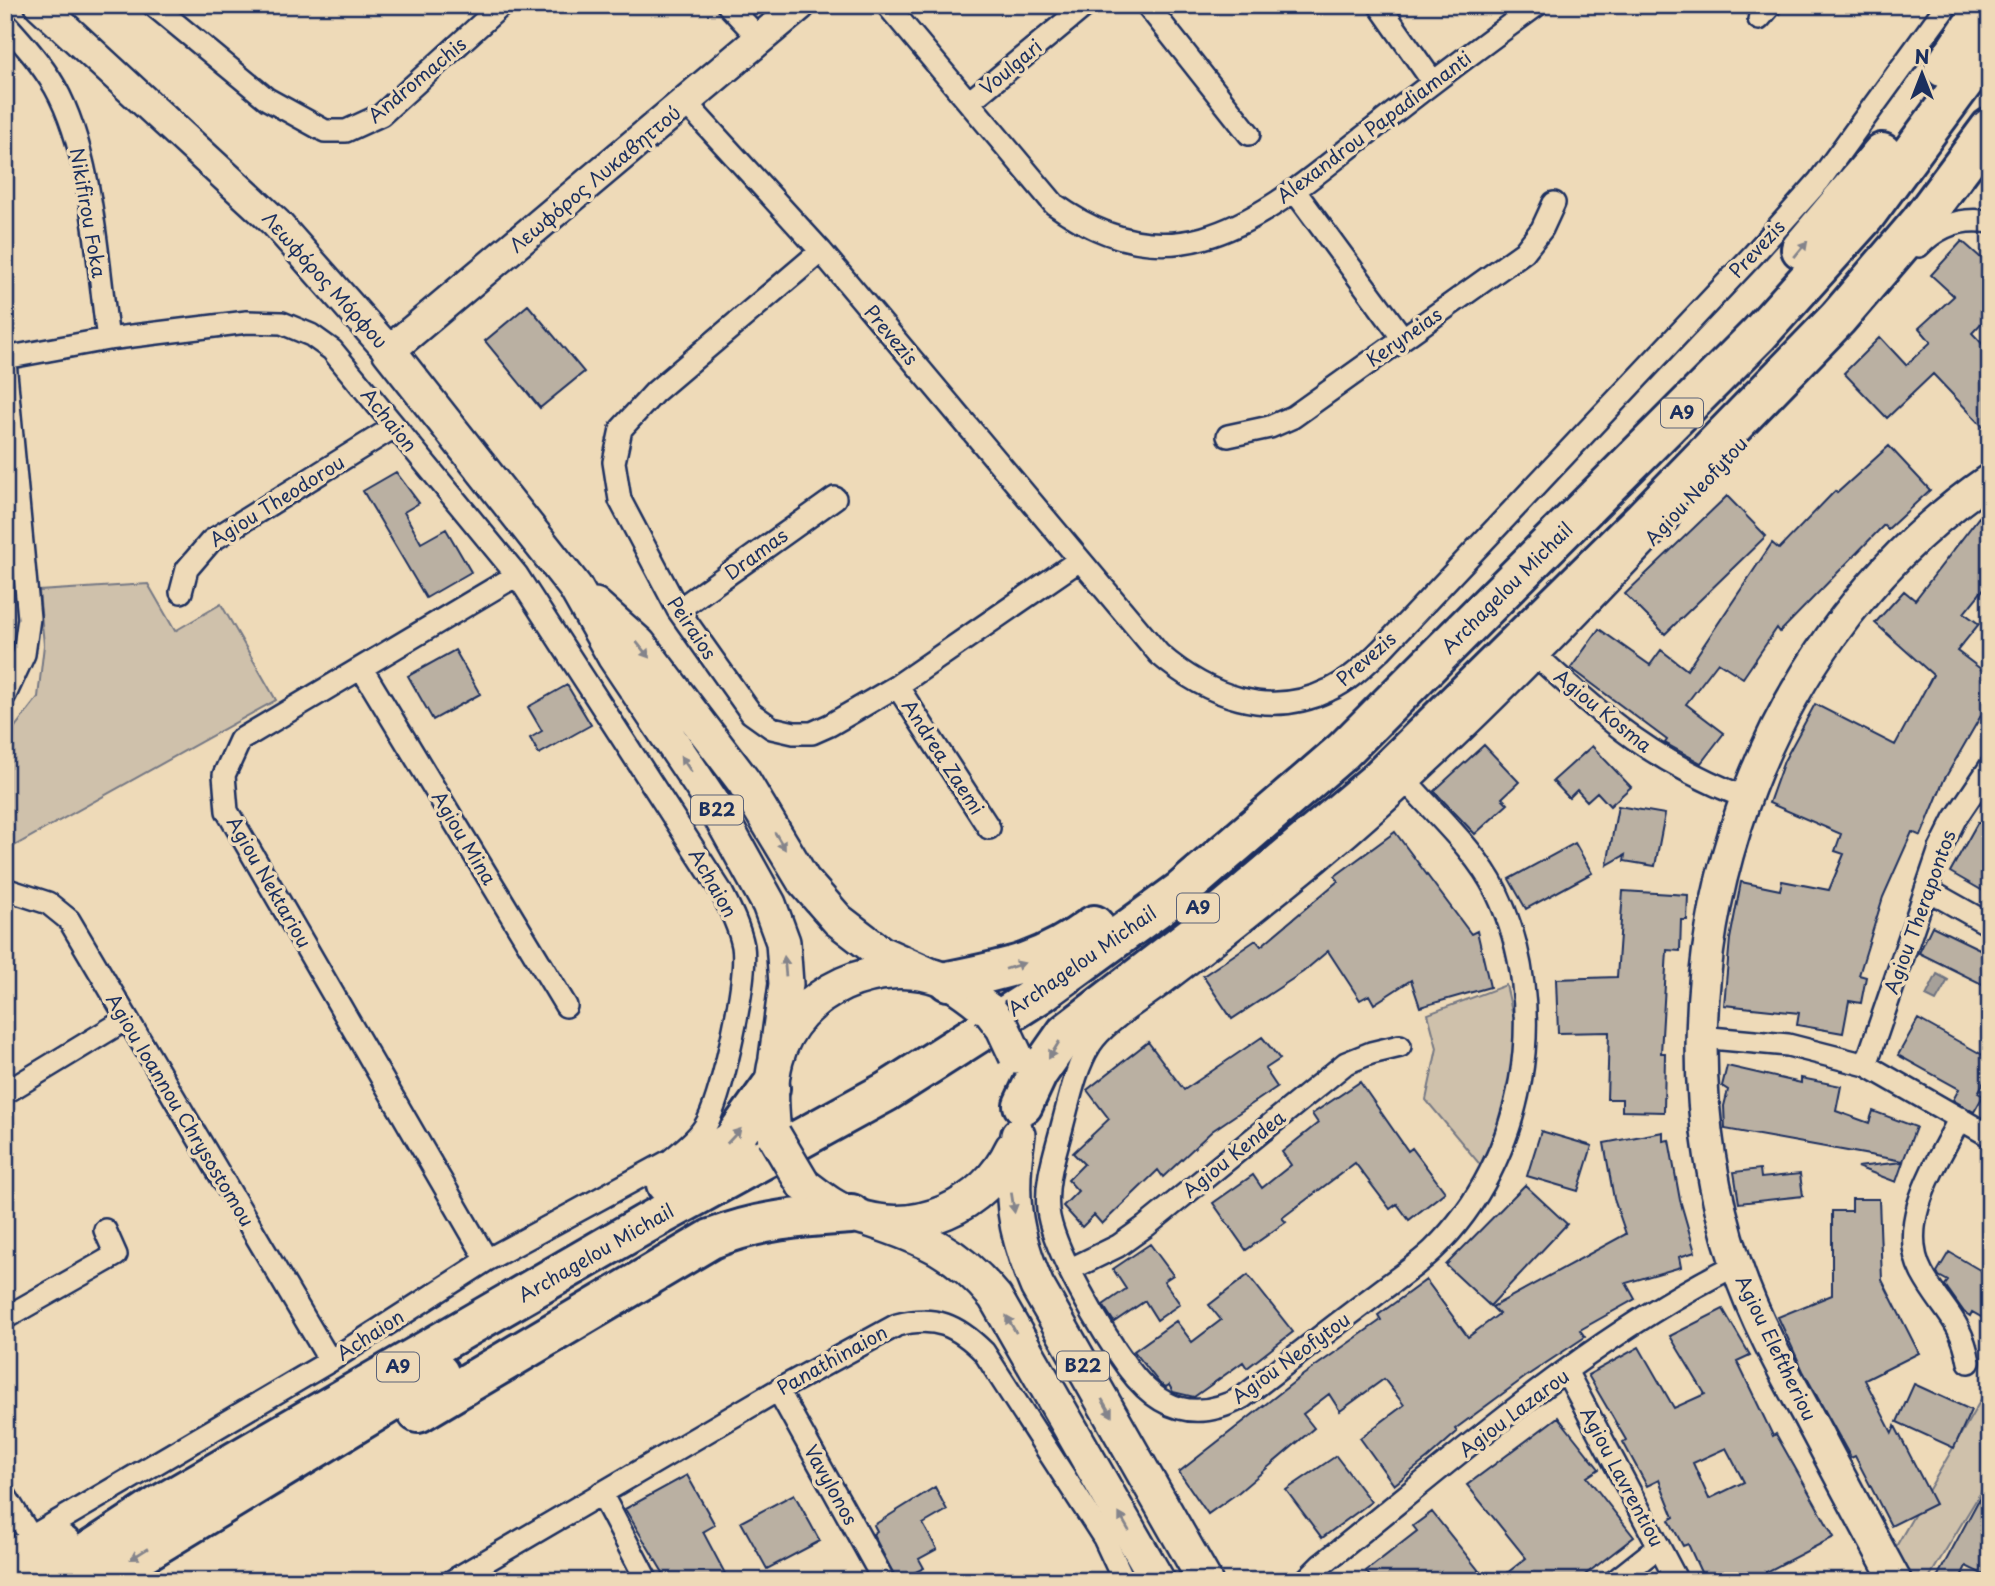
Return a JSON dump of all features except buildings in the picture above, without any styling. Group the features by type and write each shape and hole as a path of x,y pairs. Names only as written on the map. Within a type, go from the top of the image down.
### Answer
{"highway":[{"path":"938,978 1011,968 1063,948 1173,871 1332,737 1478,583 1779,276 1890,144 1986,5"},
{"name":"Archagelou Michail","path":"44,1581 160,1505 645,1224 886,1092 1041,993 1182,890 1343,751 1759,334 1865,216 1990,46"},
{"name":"Archagelou Michail","path":"97,1581 656,1243 898,1111 1056,1011 1199,907 1360,768 1768,359 1889,223 1990,87"},
{"path":"1020,1120 1038,1073 1066,1033 1209,923 1376,782 1643,519 1846,309 1920,222 1990,128"},
{"path":"8,1581 148,1488 708,1159 732,1141 773,1073"},
{"path":"145,1581 634,1283 711,1239 747,1225 798,1217 860,1217"}],"main road":[{"name":"Λεωφόρος Μόρφου","path":"389,351 575,587 614,656 714,805 769,904 783,942 786,984 773,1073"},
{"name":"Λεωφόρος Μόρφου","path":"575,587 639,644 744,782 803,880 838,920 881,953 938,978"},
{"path":"773,1073 793,1024 819,997 853,978 890,971 938,978"},
{"name":"B22","path":"938,978 990,1011 1003,1028 1016,1056 1020,1120 1011,1192 1025,1258 1037,1286 1205,1581"},
{"name":"B22","path":"773,1073 774,1135 803,1184 860,1217 930,1242 959,1259 995,1297 1158,1581"},
{"name":"B22","path":"860,1217 901,1223 932,1218 960,1206 985,1188 1005,1163 1020,1120"}],"street":[{"name":"Λεωφόρος Μόρφου","path":"40,5 276,223 389,351"},
{"name":"Andromachis","path":"153,5 267,99 325,131 346,131 381,115 502,5"},
{"path":"728,5 759,38"},
{"name":"Λεωφόρος Λυκαβηττού","path":"389,351 800,5"},
{"name":"Alexandrou Papadiamanti","path":"887,5 1054,204 1080,223 1106,235 1135,242 1170,243 1202,238 1237,224 1294,190 1537,5"},
{"name":"Voulgari","path":"969,102 1086,5"},
{"path":"1147,5 1249,134"},
{"path":"1379,5 1433,82"},
{"name":"Prevezis","path":"686,103 821,251 1078,562 1158,654 1184,676 1206,688 1260,704 1312,698 1341,683 1381,650 1753,255 1819,181 1948,5"},
{"name":"Nikifirou Foka","path":"5,23 31,51 55,87 72,125 85,177 108,339"},
{"path":"1294,190 1402,337"},
{"name":"Keryneias","path":"1228,436 1270,427 1293,417 1524,252 1542,229 1554,203"},
{"name":"Agiou Neofytou","path":"1409,784 1477,862 1495,889 1509,926 1522,975 1525,1023 1521,1076 1513,1118 1483,1186 1433,1250 1243,1396 1216,1408 1188,1410 1168,1405 1146,1390 1117,1354 1051,1226 1047,1192 1066,1110 1092,1041 1317,862 1409,784 1539,658 1863,312 1937,229 1954,223 1990,222"},
{"name":"Peiraios","path":"821,251 655,392 621,429 614,462 620,500 678,610 751,713 772,728 812,733 897,686 1078,562"},
{"name":"Achaion","path":"5,360 108,339 247,322 282,323 311,335 332,350 517,575 721,891 735,918 743,948 741,982 721,1076 707,1121 688,1146 671,1160 487,1260 330,1361 31,1537 5,1556"},
{"path":"5,360 15,569 29,618 24,654 5,695"},
{"name":"Agiou Theodorou","path":"181,592 187,569 211,541 394,427"},
{"name":"Agiou Eleftheriou","path":"1896,1581 1779,1362 1736,1265 1708,1143 1700,1037 1710,922 1724,860 1744,797 1775,730 1810,670 1846,618 1882,574 1923,533 1990,479"},
{"name":"Dramas","path":"678,610 835,498"},
{"name":"Agiou Nektariou","path":"487,1260 227,811 224,775 240,740 517,575"},
{"name":"Agiou Kosma","path":"1539,658 1595,709 1639,744 1682,771 1744,797"},
{"name":"Agiou Mina","path":"362,669 566,1006"},
{"name":"Andrea Zaemi","path":"897,686 989,828"},
{"name":"Agiou Therapontos","path":"1866,1065 1926,889 1955,819 1990,767"},
{"name":"Agiou Ioannou Chrysostomou","path":"5,889 48,903 69,920 125,1020 330,1361"},
{"path":"1926,889 1990,925"},
{"path":"5,1093 125,1020"},
{"path":"1700,1037 1788,1045 1866,1065 1990,1136"},
{"name":"Agiou Kendea","path":"1071,1269 1118,1246 1146,1226 1346,1063 1400,1046"},
{"path":"1960,1118 1921,1197 1915,1230 1917,1259 1922,1273 1961,1330 1969,1362"},
{"path":"5,1318 116,1255 105,1230"},
{"name":"Agiou Lazarou","path":"1305,1581 1332,1556 1567,1373 1662,1304 1736,1265"},
{"name":"Panathinaion","path":"452,1581 778,1390 897,1325 916,1320 933,1321 964,1332 984,1353 1104,1538 1124,1581"},
{"name":"Agiou Lavrentiou","path":"1567,1373 1677,1581"},
{"name":"Vavylonos","path":"778,1390 884,1581"},
{"path":"601,1493 647,1581"},
{"path":"5,1495 31,1537"},
{"path":"1615,1581 1658,1547"}],"shaded area":[{"path":"148,584 175,631 221,604 276,700 5,851 5,740 38,697 44,645 39,591"},
{"path":"1937,974 1948,980 1936,1001 1926,996"},
{"path":"1506,985 1517,1032 1511,1108 1482,1167 1426,1100 1437,1048 1428,1014"},
{"path":"1990,1384 1990,1477 1927,1581 1916,1581 1894,1550"}]}
